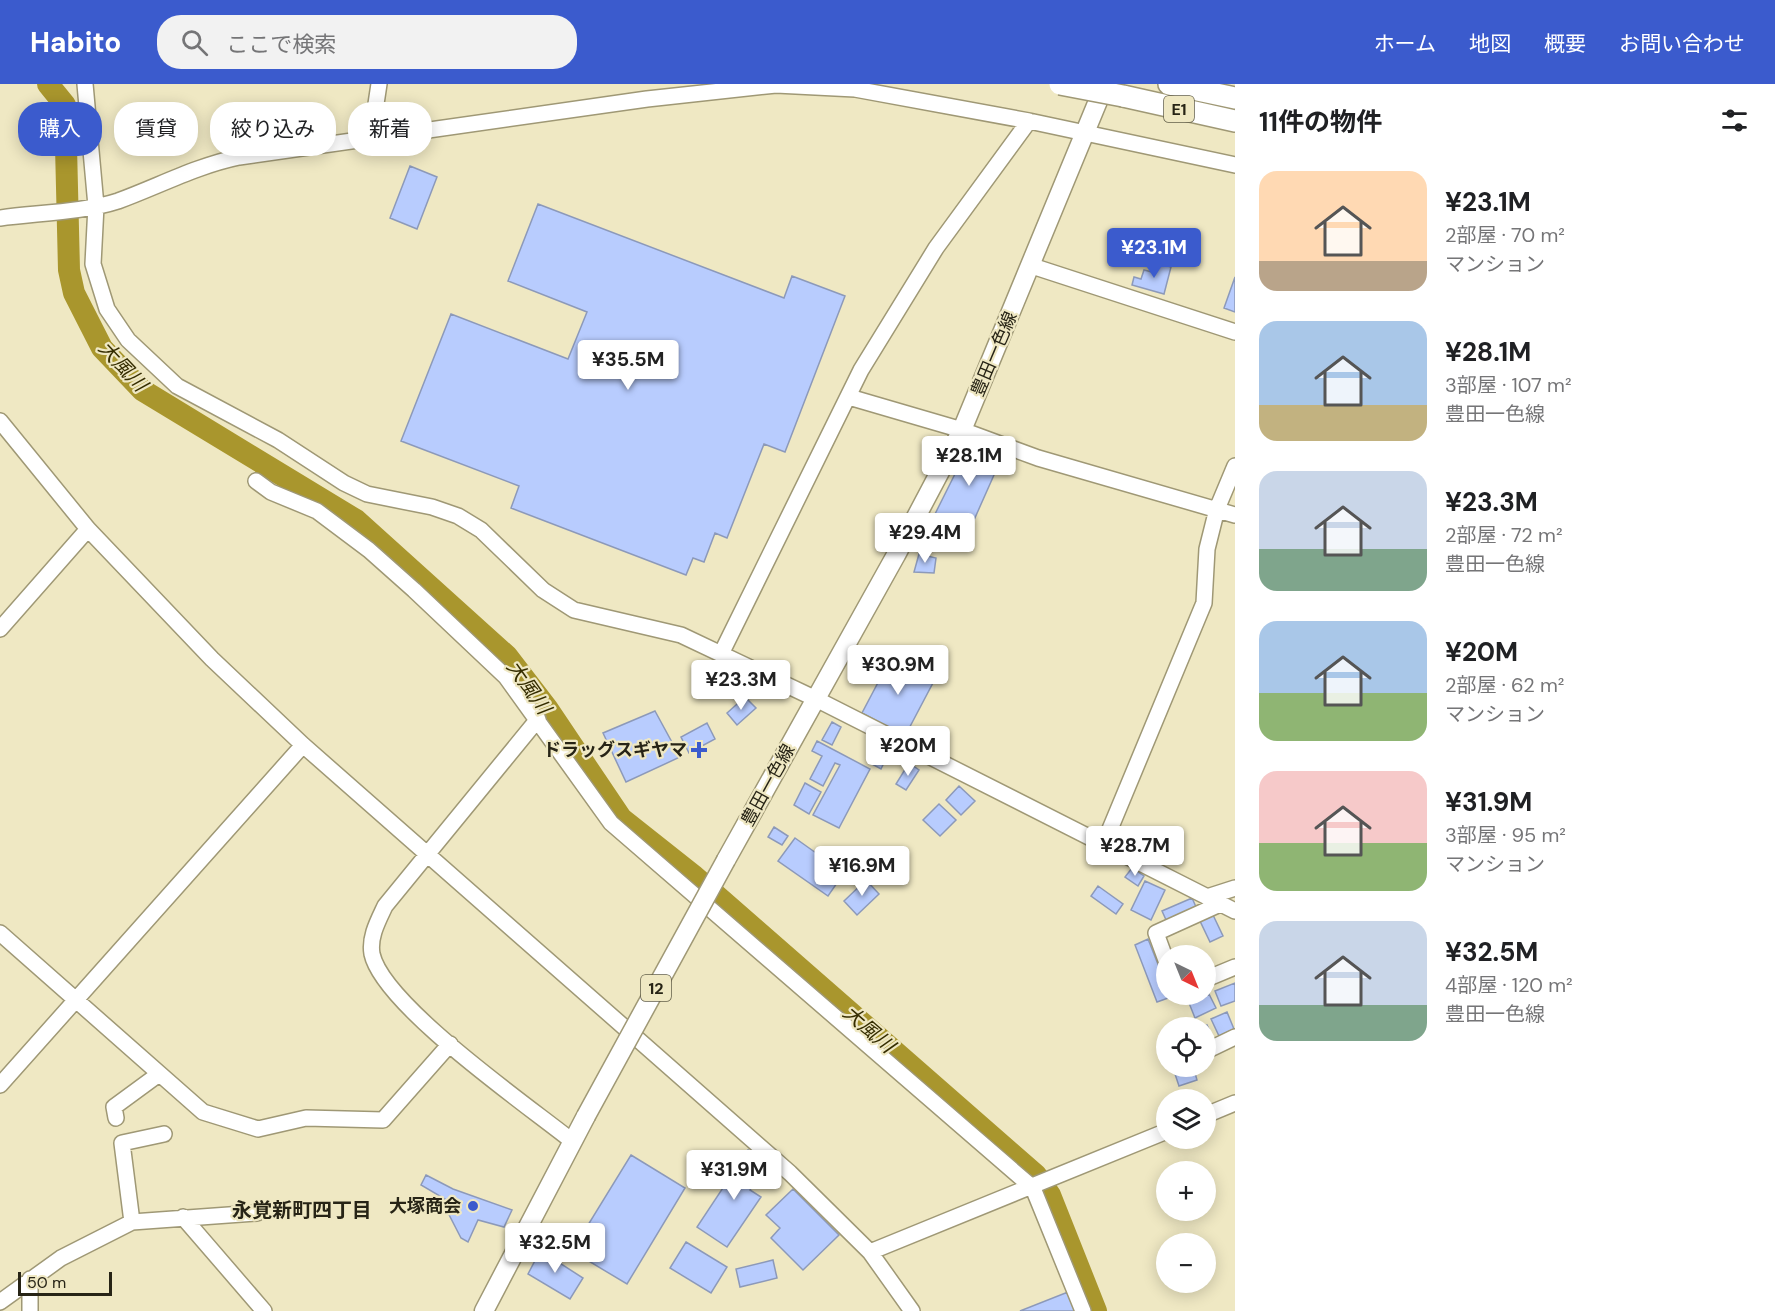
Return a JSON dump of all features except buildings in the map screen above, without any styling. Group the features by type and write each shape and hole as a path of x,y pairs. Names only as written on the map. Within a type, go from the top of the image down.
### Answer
{"highway":[{"name":"E1","path":"1059,84 1235,121"},
{"name":"E1","path":"1169,84 1235,98"}],"main road":[{"name":"豊田一色線","path":"484,1311 572,1141 896,555 962,430 1032,266 1105,84"}],"street":[{"path":"85,84 96,206 93,264 107,309 128,340 177,386 278,440 367,495 432,507 469,522 481,530 543,590 574,610 681,635 816,699 1235,911"},
{"path":"376,102 379,84"},
{"path":"432,128 647,99 776,85 856,87 1235,165"},
{"path":"721,654 861,370 936,248 1029,121"},
{"path":"0,218 96,206 118,201 205,164 348,140"},
{"path":"1032,266 1235,332"},
{"path":"849,397 962,430 1038,458 1235,514"},
{"path":"0,421 88,529 212,659 303,745 790,1173 870,1252 912,1311"},
{"path":"1103,846 1204,603 1207,549 1217,509 1235,466"},
{"path":"256,482 271,492 317,511 369,550 506,677 611,823 1033,1188 1083,1311"},
{"path":"0,629 88,529"},
{"path":"538,719 385,906 373,934 372,954 383,979 415,1015 572,1141"},
{"path":"0,1085 303,745"},
{"path":"1160,945 1156,933 1235,888"},
{"path":"0,933 203,1112 258,1129 306,1118 383,1120 450,1044"},
{"path":"1216,975 1235,967"},
{"path":"1216,1046 1235,1037"},
{"path":"116,1118 114,1107 159,1074"},
{"path":"1216,1111 1235,1103"},
{"path":"132,1222 122,1143 164,1134"},
{"path":"870,1252 1033,1188 1156,1136"},
{"path":"0,1302 61,1258 132,1222 257,1213"},
{"path":"183,1217 264,1311"},
{"path":"30,1279 30,1311"}],"waterway":[{"name":"大風川","path":"48,84 65,105 69,270 74,293 102,348 142,390 356,520 507,656 547,708 621,818 693,875 1036,1175 1050,1195 1096,1311"}],"place":[{"name":"ドラッグスギヤマ","path":"699,750"},
{"name":"大塚商会","path":"473,1206"}],"district":[{"name":"永覚新町四丁目","path":"302,1210"}]}
